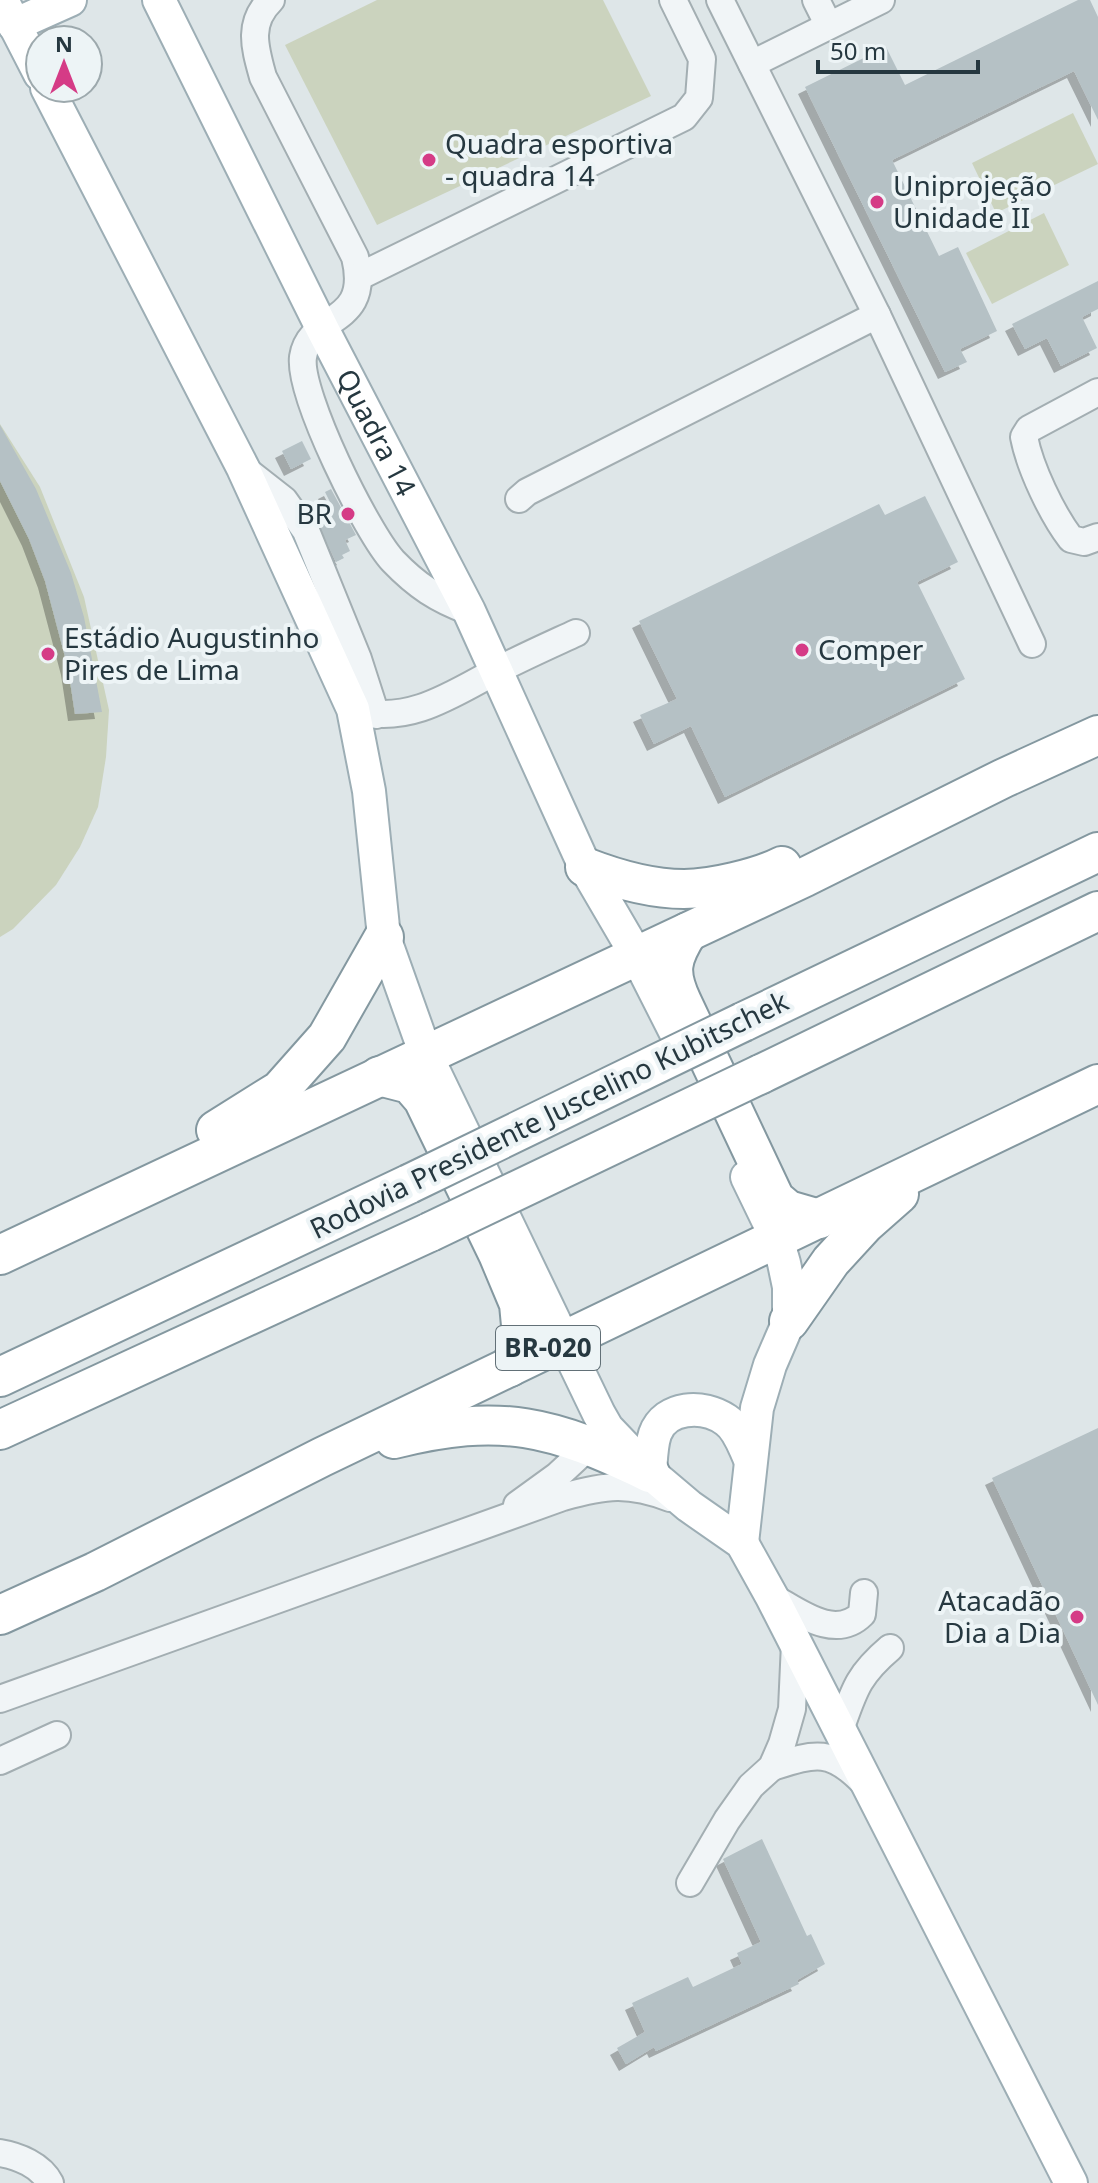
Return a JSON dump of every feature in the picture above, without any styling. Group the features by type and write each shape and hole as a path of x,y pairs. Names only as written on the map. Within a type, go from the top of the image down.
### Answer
{"highway":[{"path":"0,1255 688,932 1098,735"},
{"path":"585,867 618,880 684,889 761,876 901,812 1004,778"},
{"name":"Rodovia Presidente Juscelino Kubitschek","path":"0,1377 1098,852"},
{"name":"Rodovia Presidente Juscelino Kubitschek","path":"0,1430 430,1232 1098,911"},
{"path":"688,932 678,947 672,975 682,1002 775,1199 788,1210 819,1219"},
{"path":"68,1222 280,1090 327,1037 384,937"},
{"path":"379,1076 410,1084 423,1099 498,1254 519,1304 522,1328 519,1348 510,1367"},
{"name":"BR-020","path":"0,1615 95,1572 322,1457 1098,1084"},
{"path":"789,1321 831,1261 865,1224 936,1162"},
{"path":"738,1258 758,1200"},
{"path":"322,1457 435,1430 481,1424 599,1437 650,1473"}],"main road":[{"path":"24,44 5,9 70,0"},
{"name":"Quadra 14","path":"159,0 323,330 469,611 585,867 637,956 777,1239 789,1287 789,1321"},
{"path":"55,104 243,468 364,712 384,937 426,1055 565,1340 599,1437"},
{"path":"742,1543 749,1490 749,1457 757,1408 770,1365 789,1321"},
{"path":"749,1457 738,1431 725,1419 686,1409 668,1416 655,1433 650,1473 689,1506 742,1543 1071,2183"}],"street":[{"path":"271,0 260,11 254,26 254,46 263,77 355,257 360,276 353,301 306,348 304,375 334,458 364,517 390,558 439,600 469,611"},
{"path":"360,276 684,117 699,98 702,59 673,0"},
{"path":"720,0 877,315 1032,644"},
{"path":"816,0 828,24"},
{"path":"752,64 881,0"},
{"path":"519,499 527,492 877,315"},
{"path":"1098,392 1029,429 1024,437 1027,451 1061,527 1071,539 1084,542 1098,537"},
{"path":"364,712 398,714 427,706 453,696 576,633"},
{"path":"491,1523 557,1476 599,1437"},
{"path":"0,1699 563,1497 599,1487 623,1485 641,1488 689,1506"},
{"path":"772,1597 833,1626 846,1625 862,1614 864,1593"},
{"path":"690,1883 751,1786 772,1767 786,1735 792,1709 795,1643"},
{"path":"840,1730 853,1691 870,1665 890,1648"},
{"path":"0,1761 57,1735"},
{"path":"772,1767 807,1756 831,1758 847,1766 870,1789"},
{"path":"0,2153 29,2162 50,2183"}],"green space":[{"name":"Quadra esportiva - quadra 14","path":"377,0 603,0 651,96 377,225 285,45"},
{"path":"1073,113 1098,164 996,213 972,163"},
{"path":"1044,213 1069,265 992,304 966,253"},
{"name":"Estádio Augustinho Pires de Lima","path":"0,424 40,487 84,597 109,710 98,807 80,847 56,885 13,929 0,937"}],"building":[{"path":"1078,0 1090,0 1098,17 1098,120 1074,71 892,160 939,256 958,247 997,331 960,349 967,362 945,372 805,87 886,47 905,85"},
{"path":"1098,281 1098,309 1082,317 1097,348 1061,366 1047,338 1025,349 1012,324"},
{"path":"0,425 36,489 71,573 84,617 102,712 75,714 68,668 45,581 29,539 0,481"},
{"path":"302,441 311,459 291,469 282,451"},
{"path":"331,489 356,535 345,540 350,551 336,562 314,515 332,506 325,492"},
{"name":"Comper","path":"925,496 958,562 917,582 965,679 725,797 691,726 654,744 640,715 677,699 639,621 879,504 885,515"},
{"name":"Atacadão Dia a Dia","path":"1098,1428 1098,1705 992,1478"},
{"path":"762,1839 807,1936 811,1934 825,1964 797,1980 799,1984 656,2051 654,2047 626,2064 617,2048 645,2032 632,2003 688,1977 693,1987 742,1964 737,1953 761,1942 723,1859"}],"place":[{"name":"Quadra esportiva - quadra 14","path":"429,160"},
{"name":"Uniprojeção Unidade II","path":"877,202"},
{"name":"BR","path":"348,514"},
{"name":"Comper","path":"802,650"},
{"name":"Estádio Augustinho Pires de Lima","path":"48,654"},
{"name":"Atacadão Dia a Dia","path":"1077,1617"}]}
